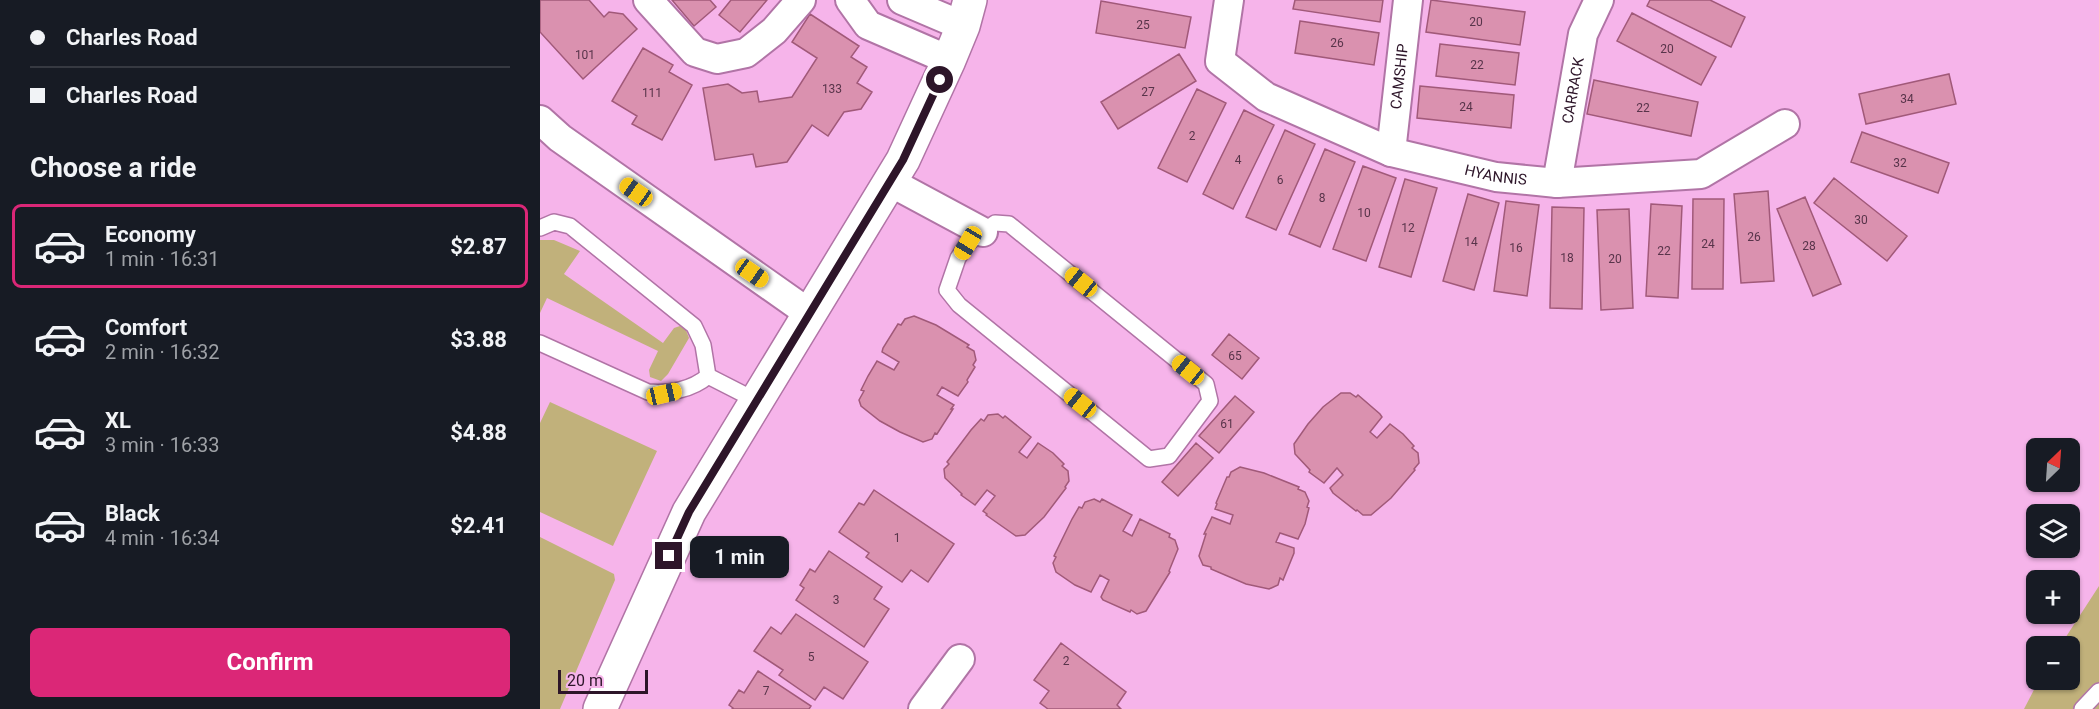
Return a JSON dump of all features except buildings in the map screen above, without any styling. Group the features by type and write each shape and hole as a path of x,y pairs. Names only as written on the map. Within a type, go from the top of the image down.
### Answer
{"street":[{"path":"648,0 695,52 717,60 746,53 774,31 801,0"},
{"path":"850,0 868,25 949,60"},
{"path":"600,709 689,512 903,160 949,60 967,13 902,0"},
{"name":"HYANNIS","path":"1229,0 1220,61 1266,97 1391,152 1496,177 1557,183 1701,174 1785,124"},
{"name":"CAMSHIP","path":"1391,152 1408,0"},
{"name":"CARRACK","path":"1557,183 1583,34 1599,0"},
{"path":"540,120 560,138 810,314"},
{"path":"885,189 975,237"},
{"path":"922,709 960,659"}],"lane":[{"path":"540,228 554,222 570,226 694,326 703,345 708,376"},
{"path":"995,223 1009,224 1206,384 1210,401 1169,456 1149,459 959,305 947,290 958,258 975,237 995,223"},
{"path":"540,343 648,392 664,394 680,390 701,382 708,376"},
{"path":"708,376 757,401"},
{"path":"2082,709 2099,691"}],"shaded area":[{"path":"540,240 554,240 580,251 564,274 663,343 674,328 680,326 686,330 689,338 668,374 661,381 650,377 649,370 658,351 547,298 540,313"},
{"path":"550,402 657,451 613,546 540,512 540,423"},
{"path":"540,537 614,574 615,580 560,709 540,709"},
{"path":"2099,586 2099,709 2024,709 2034,690 2080,690 2080,636 2066,636 2074,624 2080,624 2080,615"}],"route":[{"path":"669,556 689,512 903,160 940,80"}]}
